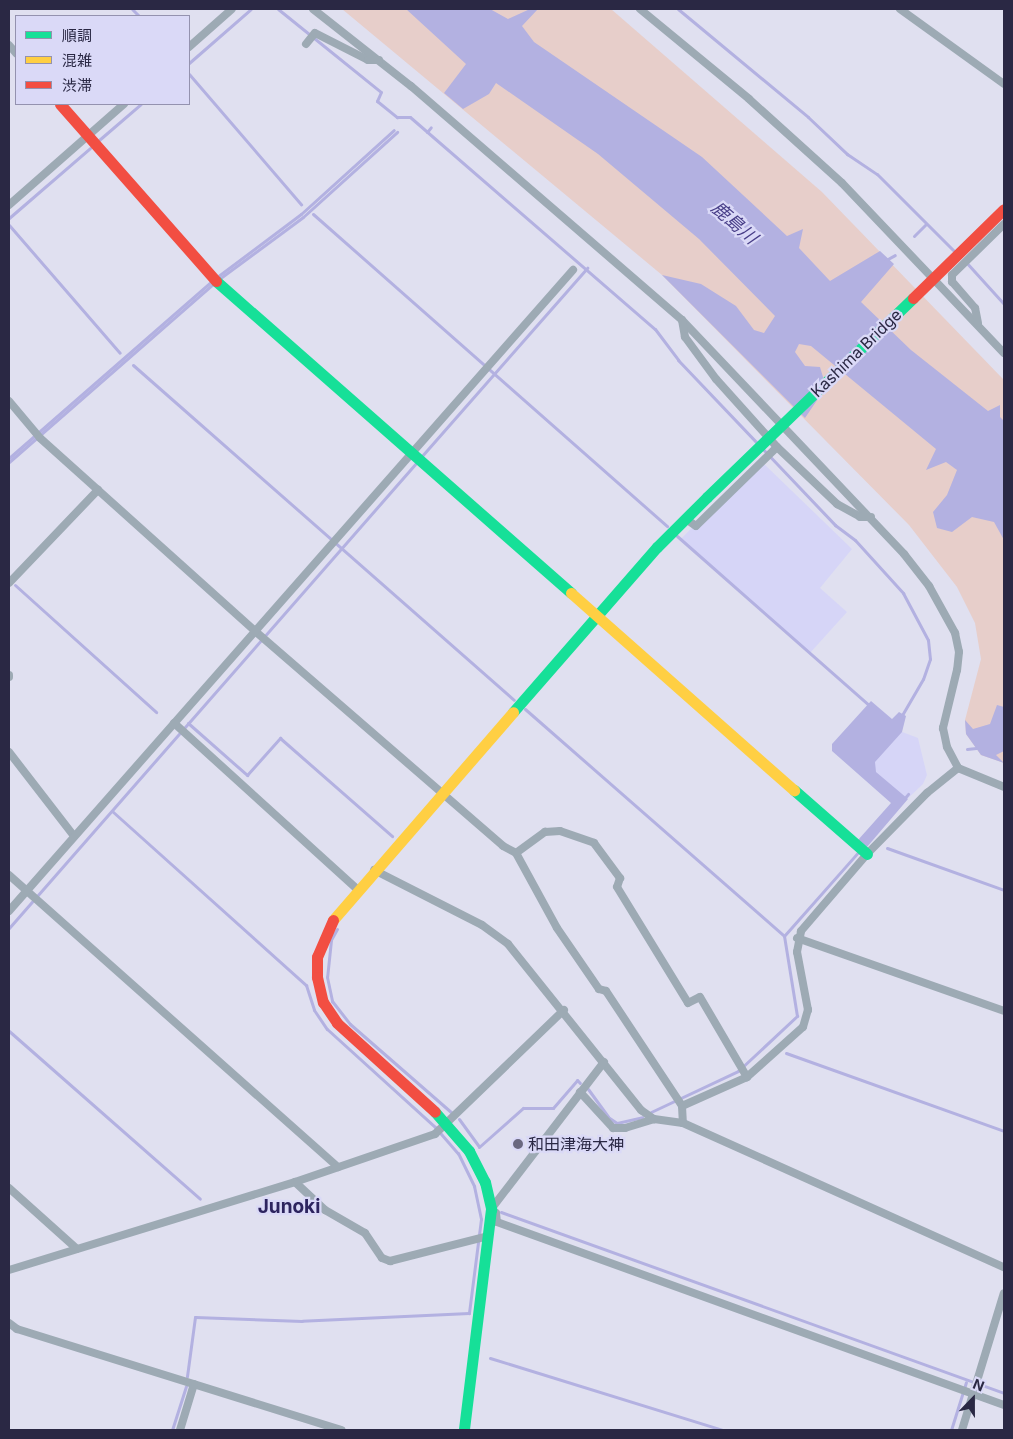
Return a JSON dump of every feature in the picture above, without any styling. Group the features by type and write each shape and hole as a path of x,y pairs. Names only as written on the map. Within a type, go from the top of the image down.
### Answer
{"street":[{"path":"190,46 232,9"},
{"path":"313,9 379,60 682,320 871,517 929,586 956,633 959,652 957,670 943,728 947,747 958,768 1004,788"},
{"path":"640,9 749,99 842,184 1000,346 1004,354"},
{"path":"900,9 1004,84"},
{"path":"306,44 315,33 368,60 379,60"},
{"path":"61,105 215,280 595,617 867,854"},
{"path":"9,205 123,105"},
{"name":"Kashima Bridge","path":"464,1430 482,1237 491,1209 485,1182 469,1152 442,1129 356,1043 337,1023 323,1002 317,977 318,957 324,936 336,915 374,870 595,617 686,519 1004,208"},
{"path":"979,324 975,308 952,282 957,270 1004,224"},
{"path":"9,912 29,892 74,836 257,633 334,542 573,270"},
{"path":"682,320 686,337 716,379 775,449 837,504 860,517 871,517"},
{"path":"9,401 40,438 257,633 503,846 516,853 557,928 599,988 606,991 674,1094 680,1104 683,1123"},
{"path":"686,519 696,526 775,449"},
{"path":"9,583 98,490"},
{"path":"176,725 358,889"},
{"path":"9,752 74,836"},
{"path":"680,1104 743,1071 803,1027 807,1018 797,938 867,854 927,793 958,768"},
{"path":"516,853 545,832 560,831 594,843 620,878 617,887 688,1003 700,997 743,1071"},
{"path":"374,870 482,925 508,944 564,1010 641,1110 654,1119"},
{"path":"9,875 338,1167"},
{"path":"797,938 1004,1011"},
{"path":"9,1270 294,1182 442,1129 564,1010"},
{"path":"604,1062 491,1209 496,1213 497,1222 1004,1405"},
{"path":"580,1092 612,1128 625,1128 654,1119 683,1123 1004,1267"},
{"path":"294,1182 325,1210 365,1234 382,1258 390,1261 482,1237"},
{"path":"9,1188 77,1249"},
{"path":"962,1430 1004,1293"},
{"path":"9,1323 17,1329 342,1430"},
{"path":"180,1430 194,1384"}],"shaded area":[{"path":"342,9 426,9 1004,484 1004,763 981,755 966,734 965,720 981,659 975,623 957,587 909,525 662,275"},
{"path":"474,9 611,9 822,192 1004,380 1004,444"},
{"path":"759,459 852,549 820,588 847,612 810,653 681,539"},
{"path":"897,730 918,738 927,775 923,784 904,802 865,767"}],"water":[{"name":"鹿島川","path":"406,9 490,9 508,19 530,9 538,9 522,26 534,42 702,157 787,236 803,229 799,248 830,281 880,251 894,264 861,302 911,350 988,411 1000,405 1000,417 1004,421 1004,540 994,522 972,517 952,532 937,528 933,512 947,495 957,470 946,462 926,470 936,449 811,346 799,344 795,352 805,366 820,367 826,387 805,418 662,275 701,284 736,306 754,330 764,333 775,316 699,239 598,154 496,83 489,94 463,109 444,93 466,64"},
{"path":"871,701 892,719 899,712 906,716 902,732 875,762 876,772 908,799 867,847 858,840 891,803 832,751 832,744"},
{"path":"997,705 1004,707 1004,751 996,755 1004,763 981,755 966,734 965,720 973,729 990,724"}],"waterway":[{"path":"132,9 138,15"},
{"path":"190,62 251,9"},
{"path":"278,9 381,92 377,101 397,117 410,117 655,329 678,360 835,525 855,540 903,593 928,640 930,659 923,679 901,717"},
{"path":"678,9 808,117 847,154 877,174 955,252"},
{"path":"190,75 301,204"},
{"path":"99,140 140,105"},
{"path":"427,132 431,127"},
{"path":"217,277 301,214 394,130"},
{"path":"219,279 303,217 397,132"},
{"path":"9,218 90,148"},
{"path":"313,214 667,526"},
{"path":"914,236 926,224"},
{"path":"9,225 120,353"},
{"path":"886,260 895,255"},
{"path":"965,261 1004,304"},
{"path":"421,457 587,268"},
{"path":"9,458 212,281"},
{"path":"9,462 214,283"},
{"path":"133,365 514,700"},
{"path":"9,928 417,462"},
{"path":"677,536 870,706"},
{"path":"15,585 156,712"},
{"path":"525,709 784,936"},
{"path":"188,723 247,775 280,738 392,836"},
{"path":"967,749 976,748"},
{"path":"903,800 908,794"},
{"path":"112,811 306,985 314,1010 327,1029 435,1127 458,1153 474,1186 481,1219 469,1313 302,1321 195,1317 187,1376"},
{"path":"887,848 1004,890"},
{"path":"651,1112 738,1071 797,1016 784,936 860,850"},
{"path":"337,929 331,940 327,977 332,1001 350,1024 452,1113"},
{"path":"9,1031 200,1199"},
{"path":"786,1053 1004,1131"},
{"path":"459,1119 479,1147 523,1108 553,1108 577,1080 580,1083"},
{"path":"588,1089 608,1117 617,1123 642,1117"},
{"path":"501,1212 1004,1393"},
{"path":"490,1358 723,1430"},
{"path":"951,1430 966,1382"},
{"path":"172,1430 186,1386"}],"traffic: fast":[{"path":"216,281 571,593"},
{"path":"707,497 913,298"},
{"path":"513,712 657,547 707,497"},
{"path":"794,790 867,854"},
{"path":"435,1112 469,1151 485,1182 491,1209 464,1430"}],"traffic: slow":[{"path":"571,593 794,790"},
{"path":"333,920 513,712"}],"traffic: jam":[{"path":"61,105 216,281"},
{"path":"913,298 1004,209"},
{"path":"333,920 317,957 317,977 323,1002 337,1023 435,1112"}],"place":[{"name":"和田津海大神","path":"518,1144"}],"district":[{"name":"Junoki","path":"289,1207"}]}
